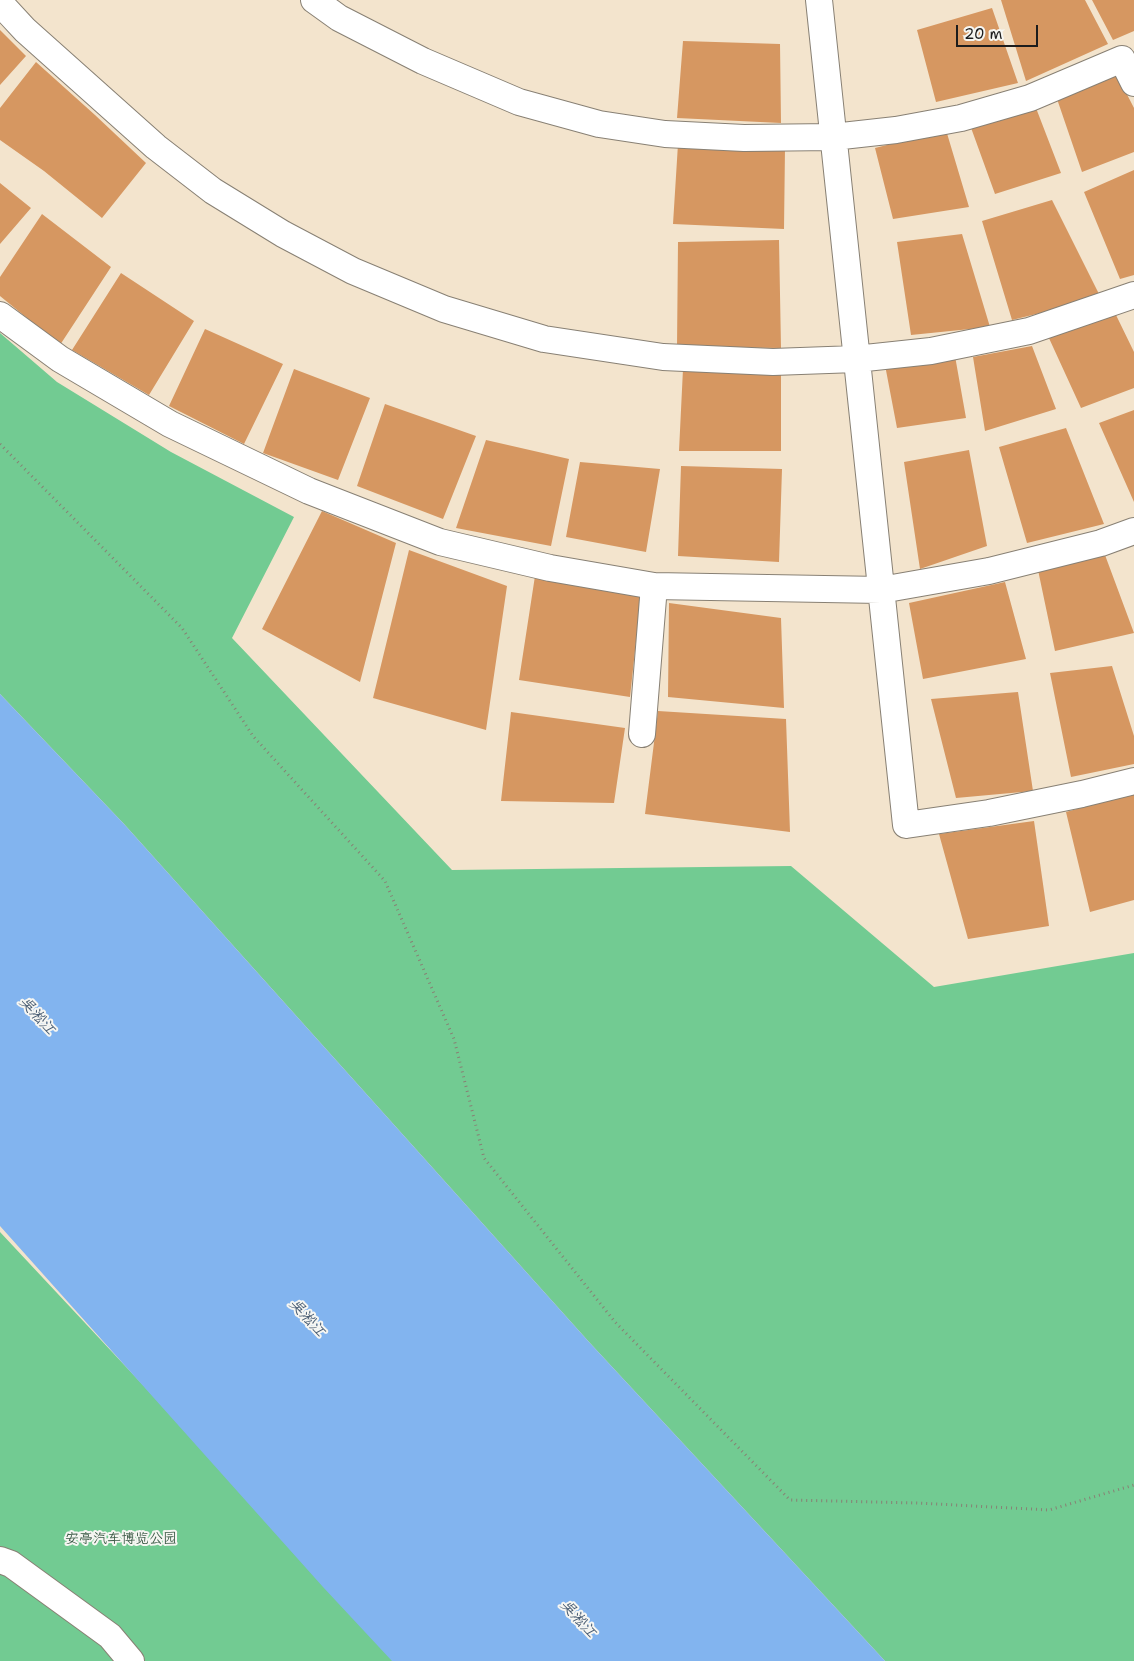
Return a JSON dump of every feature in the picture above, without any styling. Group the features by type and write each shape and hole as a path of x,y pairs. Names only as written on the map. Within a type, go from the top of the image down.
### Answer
{"street":[{"path":"314,0 339,18 423,61 519,102 599,124 665,134 744,138 832,137 896,130 961,118 1030,98 1122,59 1134,83"},
{"path":"819,0 906,825 989,813 1134,781"},
{"path":"0,3 25,30 156,147 212,191 283,234 354,272 444,308 544,339 663,357 773,362 856,359 931,351 1029,331 1134,295"},
{"path":"0,315 60,359 170,424 309,491 440,542 550,568 654,586 881,590 989,570 1101,543 1134,532"},
{"path":"642,734 654,586"},
{"path":"0,1560 11,1564 110,1636 131,1661"}],"path":[{"path":"0,444 182,628 253,736 384,881 454,1039 484,1158 615,1322 790,1500 917,1503 1049,1510 1134,1484"}],"green space":[{"path":"0,333 57,382 171,452 294,517 232,638 452,870 791,866 934,987 1134,953 1134,1661 885,1661 589,1342 124,824 0,694"},
{"name":"安亭汽车博览公园","path":"0,1232 401,1661 0,1661"}],"water":[{"name":"吴淞江","path":"0,694 124,824 589,1342 885,1661 392,1661 323,1587 0,1226"}],"building":[{"path":"1001,0 1085,0 1108,44 1026,81"},
{"path":"1092,0 1134,0 1134,31 1113,40"},
{"path":"992,8 1018,83 936,102 917,30"},
{"path":"0,30 26,56 0,85"},
{"path":"683,41 780,44 781,123 677,118"},
{"path":"36,62 146,163 102,218 44,171 0,140 0,108"},
{"path":"1116,73 1134,108 1134,152 1082,172 1056,96"},
{"path":"1036,108 1061,173 995,194 970,125"},
{"path":"946,130 969,207 893,219 875,148"},
{"path":"678,144 785,148 784,229 673,224"},
{"path":"1134,170 1134,275 1120,279 1084,192"},
{"path":"0,183 31,208 0,244"},
{"path":"1052,200 1101,298 1012,320 982,221"},
{"path":"42,214 111,267 60,345 0,296 0,277"},
{"path":"962,234 990,327 911,335 897,242"},
{"path":"779,240 781,348 677,347 678,242"},
{"path":"121,273 194,321 149,395 72,350"},
{"path":"1116,315 1134,352 1134,388 1081,408 1048,336"},
{"path":"205,329 283,364 244,444 169,406"},
{"path":"1032,346 1056,409 985,431 973,357"},
{"path":"955,356 966,418 897,428 885,365"},
{"path":"294,369 370,398 338,480 263,453"},
{"path":"683,369 781,373 781,451 679,451"},
{"path":"385,404 476,436 443,519 357,486"},
{"path":"1134,410 1134,502 1099,423"},
{"path":"1066,428 1104,524 1027,543 999,447"},
{"path":"486,440 569,459 551,546 456,528"},
{"path":"969,450 987,546 920,569 904,462"},
{"path":"580,462 660,469 646,552 566,537"},
{"path":"681,466 782,469 779,562 678,556"},
{"path":"322,511 396,543 360,682 262,629"},
{"path":"409,550 507,586 486,730 373,698"},
{"path":"1105,555 1134,633 1055,651 1038,570"},
{"path":"535,576 641,595 630,697 519,680"},
{"path":"1005,582 1026,659 923,679 909,603"},
{"path":"669,603 781,618 784,708 668,697"},
{"path":"1112,666 1134,736 1134,764 1071,777 1050,673"},
{"path":"1018,692 1033,791 956,798 931,699"},
{"path":"658,711 786,719 790,832 645,814"},
{"path":"511,712 625,728 614,803 501,801"},
{"path":"1134,793 1134,900 1090,912 1066,812"},
{"path":"1034,821 1049,926 968,939 939,834"}]}
